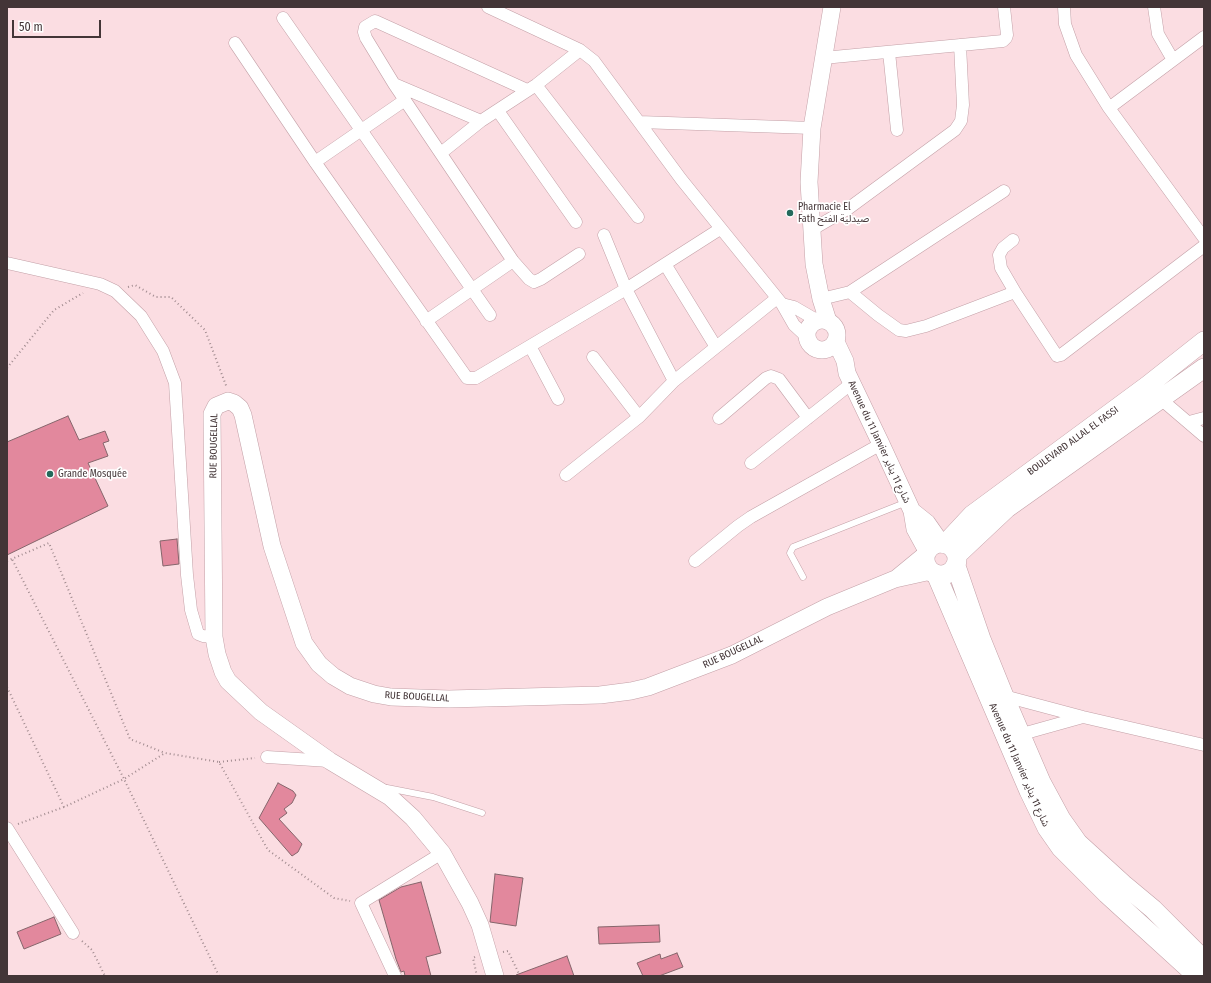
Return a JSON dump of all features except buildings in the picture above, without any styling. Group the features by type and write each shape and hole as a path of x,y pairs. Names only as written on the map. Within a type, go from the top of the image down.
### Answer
{"main road":[{"name":"BOULEVARD ALLAL EL FASSI","path":"940,557 972,515 1147,386 1204,341"},
{"name":"BOULEVARD ALLAL EL FASSI","path":"940,557 1204,368"},
{"name":"Avenue du 11 Janvier شارع 11 يناير","path":"940,557 981,640 1004,696 1014,736 1041,818 1062,848 1107,894 1197,976"},
{"name":"Avenue du 11 Janvier شارع 11 يناير","path":"940,557 1014,736 1068,830 1086,850 1159,915 1204,960"}],"street":[{"path":"488,7 580,50 594,61 720,229 780,301 794,325 807,337 811,346 820,351 827,350 836,342 837,332 832,324 780,301"},
{"path":"823,321 821,299 814,264 809,182 812,128 832,7"},
{"path":"823,58 1003,41 1006,38 1004,7"},
{"path":"1064,7 1065,24 1076,55 1109,108 1204,238"},
{"path":"1154,7 1158,34 1173,60"},
{"path":"283,18 490,315"},
{"path":"579,254 541,279 534,282 529,279 513,261 394,84 364,32 368,24 375,21 532,87 638,217"},
{"path":"1109,108 1204,37"},
{"path":"235,43 315,162 426,321 464,375 470,379 476,378 626,289 720,229"},
{"path":"811,230 849,208 955,130 962,121 964,105 960,45"},
{"path":"441,153 481,121 532,87 580,50"},
{"path":"889,52 897,130"},
{"path":"394,84 481,121"},
{"path":"315,162 405,100"},
{"path":"498,111 576,222"},
{"path":"639,122 812,128"},
{"path":"821,299 850,292 1004,192"},
{"path":"604,235 626,289 674,381"},
{"path":"1013,240 1003,248 999,255 1001,268 1057,356 1062,355 1204,246"},
{"path":"426,321 513,261"},
{"path":"7,263 100,284 115,291 141,316 150,329 164,351 173,373 178,420 187,575 191,610 198,634 203,636 214,630 220,664 228,681 261,712 330,761 368,783 402,807 428,835 442,853 470,903 480,925 495,976"},
{"path":"665,264 716,347"},
{"path":"850,292 898,330 906,331 926,326 1015,292"},
{"path":"566,475 639,417 674,381 716,347 780,301"},
{"path":"807,337 809,327 823,321"},
{"name":"Avenue du 11 Janvier شارع 11 يناير","path":"836,342 849,378 909,507 927,524 940,557"},
{"path":"530,346 558,399"},
{"name":"Avenue du 11 Janvier شارع 11 يناير","path":"820,351 849,378"},
{"path":"593,358 639,417"},
{"path":"719,418 766,378 771,376 779,379 808,418"},
{"path":"751,463 808,418 849,378"},
{"path":"1147,386 1161,400 1204,436"},
{"name":"RUE BOUGELLAL","path":"214,630 212,414 216,406 222,402 234,403 240,408 243,415 272,546 304,643 319,664 333,676 350,686 374,694 390,697 449,699 600,695 631,691 732,655 827,607 895,579 940,557"},
{"path":"1189,422 1204,418"},
{"path":"694,561 745,522 881,444"},
{"path":"1004,696 1083,717 1204,745"},
{"path":"1014,736 1083,717"},
{"path":"266,757 330,761"},
{"path":"11,827 73,933"},
{"path":"395,976 361,903 442,853"}],"lane":[{"path":"803,577 791,557 790,550 793,547 909,507"},
{"path":"368,783 433,797 482,813"}],"path":[{"path":"7,368 54,310 100,284"},
{"path":"115,291 136,285 156,297 172,297 205,330 234,403"},
{"path":"7,561 49,543 130,739 165,754 219,762 266,757"},
{"path":"12,559 124,779 219,976"},
{"path":"7,687 64,807"},
{"path":"11,827 64,807 124,779 165,754"},
{"path":"219,762 268,850 334,898 361,903"},
{"path":"73,933 92,950 105,976"}],"place":[{"name":"Pharmacie El Fath صيدلية الفتح","path":"790,213"},
{"name":"Grande Mosquée","path":"50,474"}]}
